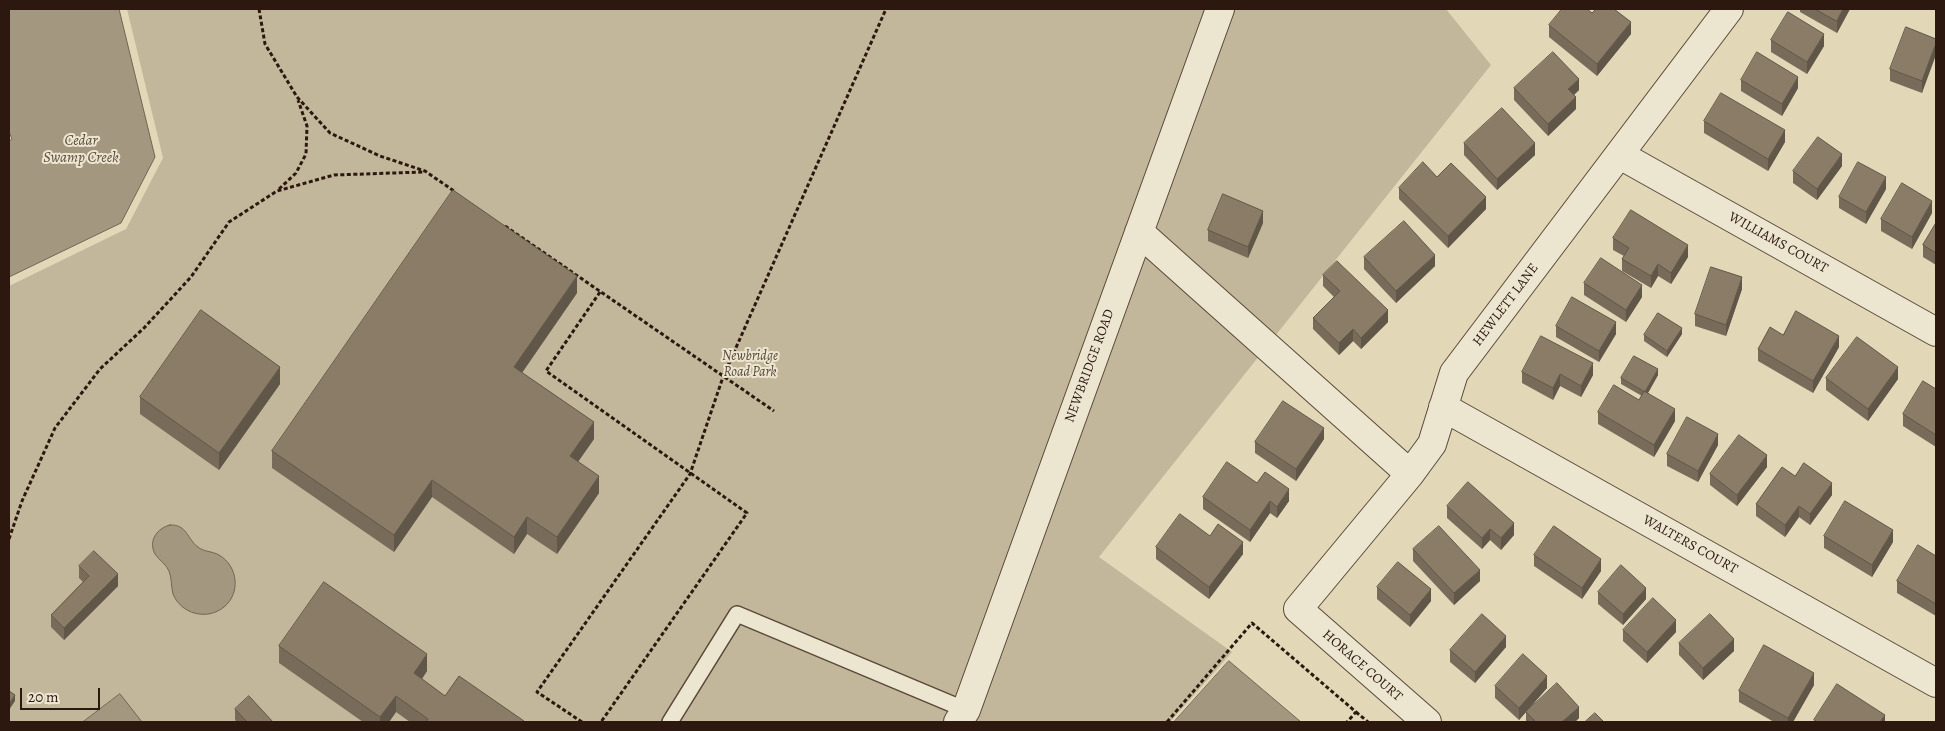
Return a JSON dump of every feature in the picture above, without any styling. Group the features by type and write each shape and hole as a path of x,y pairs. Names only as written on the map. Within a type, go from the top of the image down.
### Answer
{"street":[{"name":"NEWBRIDGE ROAD","path":"962,716 1220,9"},
{"name":"HEWLETT LANE","path":"1298,609 1410,474 1432,444 1454,374 1729,9"},
{"name":"WILLIAMS COURT","path":"1620,154 1936,332"},
{"path":"1139,232 1410,474"},
{"name":"WALTERS COURT","path":"1443,407 1936,684"},
{"name":"HORACE COURT","path":"1298,609 1427,722"}],"lane":[{"path":"670,722 737,614 962,716"}],"path":[{"path":"259,9 265,44 297,97 330,133 380,156 425,172 457,193"},
{"path":"582,722 537,692 690,474 723,377 886,9"},
{"path":"9,539 22,501 55,428 100,369 144,328 191,277 228,222 277,191 296,173 306,154 307,126 297,97"},
{"path":"277,191 334,175 425,172"},
{"path":"497,221 774,411"},
{"path":"600,292 546,371 747,513 600,722"},
{"path":"1167,722 1252,623 1368,722"},
{"path":"1347,722 1356,712"}],"green space":[{"name":"Newbridge Road Park","path":"127,9 1446,9 1491,65 1099,557 1232,652 1170,722 9,722 9,286 126,229 163,158"}],"water":[{"name":"Cedar Swamp Creek","path":"9,9 119,9 155,157 121,223 9,277 9,141 12,139 9,132"},
{"path":"170,525 176,525 183,529 194,544 203,550 219,555 230,566 235,580 235,587 233,595 224,607 210,614 195,613 188,611 177,601 173,594 169,571 153,549 155,536 161,529"},
{"path":"1229,661 1301,722 1174,722"},
{"path":"120,694 142,722 83,722"}],"building":[{"path":"1562,9 1587,9 1592,13 1596,9 1614,9 1631,22 1597,64 1549,25"},
{"path":"1815,9 1843,9 1837,21"},
{"path":"1788,12 1824,34 1807,62 1771,40"},
{"path":"1906,27 1936,39 1922,81 1890,69"},
{"path":"1553,52 1579,79 1568,89 1576,97 1548,124 1514,88"},
{"path":"1757,52 1798,77 1782,104 1741,80"},
{"path":"1721,93 1785,130 1768,159 1704,121"},
{"path":"1502,108 1535,143 1497,179 1464,143"},
{"path":"1818,137 1842,154 1817,189 1793,171"},
{"path":"1423,162 1437,177 1451,163 1486,197 1448,236 1399,188"},
{"path":"1858,162 1886,177 1866,212 1839,197"},
{"path":"1902,183 1932,201 1912,237 1881,219"},
{"path":"453,190 577,276 514,367 594,422 570,456 599,476 557,537 527,517 514,537 432,480 394,535 272,451"},
{"path":"1223,194 1263,211 1248,247 1208,230"},
{"path":"1631,210 1688,245 1671,273 1658,264 1651,276 1622,259 1629,248 1613,238"},
{"path":"1404,221 1435,255 1396,291 1364,257"},
{"path":"1936,223 1936,253 1923,245"},
{"path":"1601,258 1642,285 1626,310 1584,283"},
{"path":"1337,261 1388,310 1361,338 1353,329 1339,343 1313,318 1340,291 1323,275"},
{"path":"1711,267 1742,277 1726,325 1695,314"},
{"path":"1572,297 1616,322 1599,351 1556,326"},
{"path":"201,310 280,367 219,453 140,397"},
{"path":"1796,311 1839,336 1813,381 1758,349 1770,327 1783,335"},
{"path":"1658,313 1682,328 1667,351 1644,335"},
{"path":"1541,336 1593,363 1581,386 1560,374 1553,388 1522,372"},
{"path":"1857,337 1898,367 1868,409 1826,378"},
{"path":"1634,356 1658,369 1645,392 1621,378"},
{"path":"1923,381 1936,389 1936,435 1903,414"},
{"path":"1614,385 1639,400 1644,391 1675,409 1654,445 1598,412"},
{"path":"1283,401 1324,428 1296,469 1255,442"},
{"path":"1687,417 1718,434 1698,471 1667,454"},
{"path":"1739,435 1767,455 1737,495 1710,474"},
{"path":"1227,462 1257,483 1265,472 1289,489 1277,507 1270,501 1250,530 1203,497"},
{"path":"1804,463 1832,483 1810,514 1799,506 1785,525 1756,504 1782,467 1795,476"},
{"path":"1468,482 1514,523 1501,538 1490,529 1482,538 1447,506"},
{"path":"1845,501 1893,530 1872,565 1824,536"},
{"path":"1180,514 1210,536 1218,524 1243,542 1209,587 1156,547"},
{"path":"1439,526 1480,570 1454,593 1413,549"},
{"path":"1554,526 1601,559 1582,588 1534,555"},
{"path":"1918,545 1936,556 1936,604 1897,581"},
{"path":"94,551 118,574 64,628 51,615 89,576 79,566"},
{"path":"1398,562 1431,589 1410,615 1377,587"},
{"path":"1621,565 1646,588 1623,614 1598,592"},
{"path":"324,582 427,654 414,673 445,696 459,676 524,721 426,722 428,719 396,696 380,717 279,646"},
{"path":"1653,598 1676,620 1647,652 1623,630"},
{"path":"1482,614 1506,636 1475,672 1450,650"},
{"path":"1710,614 1734,639 1703,668 1679,643"},
{"path":"1764,645 1814,673 1788,718 1739,691"},
{"path":"1523,654 1547,676 1519,708 1495,686"},
{"path":"1557,683 1579,707 1562,722 1536,722 1526,712"},
{"path":"1837,684 1885,715 1880,722 1817,722 1814,720"},
{"path":"9,691 15,695 9,704"},
{"path":"249,696 273,722 247,722 235,709"},
{"path":"1595,713 1604,722 1585,722"}]}
